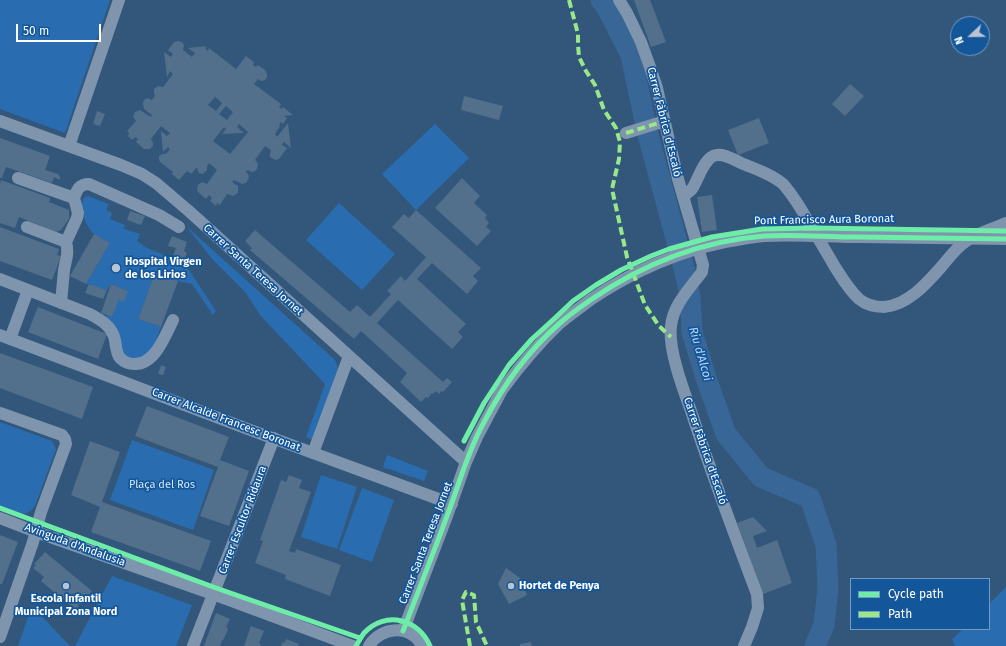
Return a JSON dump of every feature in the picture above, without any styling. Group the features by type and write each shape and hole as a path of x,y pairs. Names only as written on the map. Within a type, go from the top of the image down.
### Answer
{"street":[{"path":"69,146 119,0"},
{"name":"Carrer Fàbrica d'Escaló","path":"619,0 641,42 657,88 683,197 703,265 702,272 678,305 674,313 670,328 672,347 679,376 704,450 757,594 758,608 744,646"},
{"name":"Carrer Santa Teresa Jornet","path":"0,121 130,169 142,174 156,184 466,462 452,504 403,631"},
{"path":"626,133 664,121"},
{"path":"683,197 693,187 707,161 712,157 719,155 776,179 783,184 796,200 842,278 852,292 860,300 868,304 884,307 904,301 911,296 931,279 956,249 965,241 1006,223"},
{"path":"18,178 74,198"},
{"path":"65,305 65,267 68,256 66,242 78,213 74,198 79,187 83,184 89,184 159,215 178,227"},
{"path":"27,227 66,242"},
{"name":"Pont Francisco Aura Boronat","path":"466,462 483,424 502,390 539,344 560,323 603,291 655,263 678,254 714,244 763,236 1006,238"},
{"path":"0,279 102,320 107,325 114,337 118,353 121,358 130,364 144,362 156,354 173,320"},
{"path":"5,337 28,290"},
{"name":"Carrer Alcalde Francesc Boronat","path":"5,337 452,504"},
{"path":"313,453 349,356"},
{"path":"0,413 62,436 66,441 0,637"},
{"name":"Carrer Escultor Ridaura","path":"193,646 274,438"},
{"name":"Avinguda d'Andalusia","path":"0,518 353,646"},
{"path":"369,646 375,638 381,634 395,630 409,633 415,637 422,646"}],"green space":[{"path":"0,0 110,0 65,133 0,109"},
{"path":"435,124 469,158 416,210 382,174"},
{"path":"88,196 109,204 106,210 112,213 110,219 125,225 124,229 140,234 137,241 147,248 187,264 187,267 216,311 213,315 192,284 155,273 138,319 161,327 153,348 138,362 123,356 106,318 107,315 112,317 119,300 128,291 111,284 107,290 86,284 110,243 90,230 85,221 82,211 82,202 84,198"},
{"path":"339,203 395,254 362,290 306,240"},
{"path":"186,226 335,360 338,368 313,440 306,437 325,384 260,315 246,293 213,260"},
{"path":"0,422 52,441 56,449 35,506 27,513 17,512 0,506"},
{"name":"Plaça del Ros","path":"132,440 214,470 193,530 110,500"},
{"path":"387,455 428,471 424,481 383,467"},
{"path":"321,475 357,487 337,549 301,537"},
{"path":"362,488 394,500 372,562 339,550"},
{"path":"112,576 192,605 176,646 75,646"},
{"path":"1006,587 1006,646 955,646 952,639 962,630 990,630 990,603"},
{"path":"32,606 70,646 18,646"}],"building":[{"path":"634,0 650,0 666,42 651,47"},
{"path":"174,42 182,42 184,45 183,50 192,57 195,53 188,48 207,46 205,48 208,51 209,48 236,69 246,56 254,62 253,65 256,67 258,65 265,70 267,74 265,80 261,81 258,79 254,84 281,104 279,107 282,109 283,107 293,115 284,116 287,118 283,124 281,122 275,134 277,137 288,123 291,148 284,142 282,145 287,148 279,159 275,160 270,157 271,150 265,146 255,160 258,164 257,169 252,172 247,170 246,172 249,178 246,183 242,184 234,180 232,182 238,186 238,193 233,196 227,194 220,205 217,203 216,206 210,201 212,198 209,195 206,199 197,190 198,185 202,182 207,184 217,170 209,163 207,170 204,173 199,173 197,167 191,174 187,171 179,180 172,174 173,172 160,162 159,156 166,154 170,149 168,147 163,152 161,131 167,136 170,133 161,126 151,139 153,145 150,149 144,149 136,142 138,139 135,137 132,140 128,136 129,133 127,131 136,121 133,117 135,112 140,110 151,117 152,115 144,109 144,100 147,98 152,100 155,96 154,89 158,86 163,87 173,74 170,71 167,77 164,52 171,57 173,54 168,50","holes":["215,97 222,103 216,111 208,105","226,106 233,112 227,120 219,114","239,124 248,132 230,154 213,141 224,127 226,129 222,134 244,133 237,127"]},
{"path":"850,84 864,96 845,116 832,104"},
{"path":"464,96 503,106 499,120 461,110"},
{"path":"97,111 105,114 100,126 93,124"},
{"path":"759,118 769,143 738,155 728,130"},
{"path":"0,138 50,156 45,170 58,174 60,180 54,177 52,183 6,167 2,178 0,178"},
{"path":"462,178 480,196 474,203 487,215 485,218 489,223 486,227 491,231 477,246 435,208"},
{"path":"1,180 50,198 49,202 69,210 69,219 61,230 56,232 19,217 15,228 0,223"},
{"path":"712,195 717,230 702,232 697,197"},
{"path":"416,210 481,268 473,276 478,281 467,294 432,263 417,279 466,324 458,332 463,337 452,349 398,300 377,323 443,382 447,378 452,382 443,392 441,391 439,394 436,391 421,402 400,382 407,373 361,331 354,339 250,250 252,248 245,241 255,230 350,312 357,305 370,317 391,294 387,291 401,276 405,281 426,257 392,227 404,214 409,218"},
{"path":"130,211 145,216 141,225 127,220"},
{"path":"0,227 59,249 57,255 61,256 52,280 0,261"},
{"path":"94,234 110,243 86,284 70,276"},
{"path":"172,236 187,242 184,251 187,253 184,261 173,256 176,248 168,246"},
{"path":"155,273 178,281 161,327 138,319"},
{"path":"89,284 107,290 103,299 85,293"},
{"path":"111,284 128,291 124,302 119,300 112,317 101,313"},
{"path":"38,307 107,334 98,359 28,332"},
{"path":"0,353 93,387 82,419 0,388"},
{"path":"161,365 166,367 163,375 158,374"},
{"path":"147,406 229,437 220,460 249,471 229,526 200,516 218,467 135,436"},
{"path":"90,441 120,452 102,502 211,541 200,571 91,532 100,507 71,495"},
{"path":"289,475 302,480 299,488 311,492 289,551 295,553 296,549 341,565 330,596 285,579 286,575 255,563 263,541 260,540 281,480 286,482"},
{"path":"753,517 767,531 753,536 757,548 777,540 792,583 763,594 737,523"},
{"path":"0,535 18,542 2,584 0,584"},
{"name":"Escola Infantil Municipal Zona Nord","path":"45,552 92,591 75,610 41,581 44,577 33,568 36,565 34,564"},
{"name":"Hortet de Penya","path":"506,568 520,578 527,595 509,604 498,584"},
{"path":"216,613 230,619 226,627 228,628 227,632 220,646 204,646"},
{"path":"251,626 264,631 259,643 261,644 260,646 244,646"},
{"path":"286,639 299,644 298,646 281,646 283,642 285,643"},
{"path":"531,642 532,646 520,646 520,644"}],"waterway":[{"name":"Riu d'Alcoi","path":"601,0 605,4 631,55 647,131 685,272 690,296 692,332 706,378 726,434 761,477 810,498 826,545 828,588 824,625 815,646"}],"marked path":[{"path":"569,0 578,34 579,57 595,85 604,110 616,128 620,142 619,159 612,189 627,257 645,305 659,326 671,337"},
{"path":"626,133 665,121"},
{"path":"470,646 462,600 466,592 474,595 476,622 487,646"}],"cycle path":[{"path":"464,441 484,403 509,365 532,339 573,301 596,285 621,270 669,249 712,237 762,229 812,228 1006,231"},
{"path":"403,631 442,530 472,446 490,410 507,383 537,345 570,314 589,301 629,276 650,266 694,249 740,239 787,235 1006,239"},
{"path":"0,508 216,588 360,638"},
{"path":"356,646 364,633 372,626 391,620 401,621 418,629 430,646"}],"place":[{"name":"Hospital Virgen de los Lirios","path":"116,268"},
{"name":"Escola Infantil Municipal Zona Nord","path":"66,586"},
{"name":"Hortet de Penya","path":"511,586"}]}
